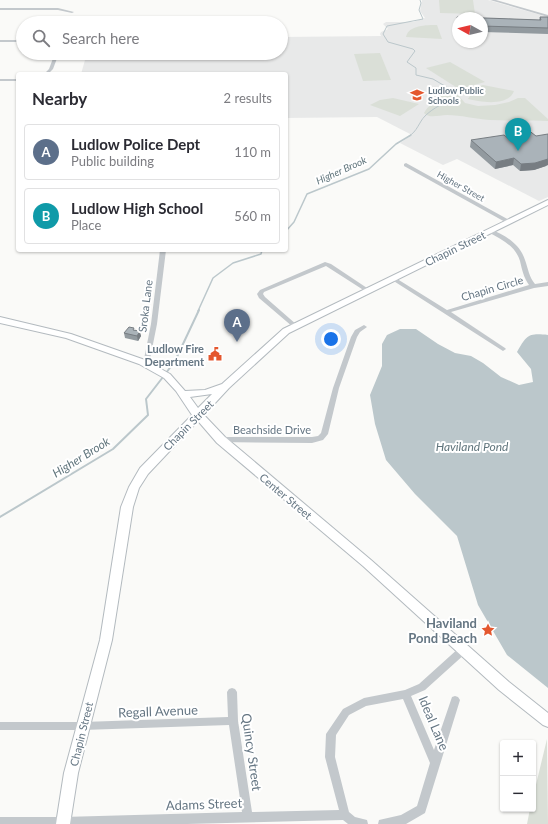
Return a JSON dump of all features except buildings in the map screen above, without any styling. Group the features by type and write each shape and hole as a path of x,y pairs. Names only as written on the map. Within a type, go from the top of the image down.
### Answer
{"main road":[{"name":"Chapin Street","path":"63,823 71,773 106,640 127,508 134,487 144,471 226,386 279,336 295,326 367,290 548,202"},
{"name":"Center Street","path":"0,320 68,336 146,364 163,374 183,394 198,416 221,440 367,564 504,686 548,722"},
{"path":"183,394 206,393 226,386"}],"street":[{"path":"492,0 548,16"},
{"path":"0,9 58,9 72,12"},
{"path":"0,41 16,41"},
{"path":"48,72 51,69 54,60"},
{"path":"0,80 16,80"},
{"name":"Higher Street","path":"406,165 509,222"},
{"name":"Chapin Circle","path":"446,312 533,286 528,280 520,253 516,248 490,231"},
{"name":"Sroka Lane","path":"146,364 154,322 163,252"},
{"path":"295,326 262,298 260,294 262,291 325,264 329,265 367,290"},
{"path":"392,278 503,349"},
{"path":"533,286 548,284"},
{"name":"Beachside Drive","path":"221,440 312,440 322,437 336,388 354,337 357,331 364,327"},
{"name":"Ideal Lane","path":"345,815 330,757 331,734 346,712 364,702 406,694 422,687 463,650"},
{"name":"Quincy Street","path":"232,692 234,721 248,817"},
{"name":"Ideal Lane","path":"406,694 435,763"},
{"name":"Ideal Lane","path":"383,824 403,820 421,809 456,700"},
{"name":"Regall Avenue","path":"0,726 84,726 234,721"},
{"path":"345,815 353,822 363,824"},
{"name":"Adams Street","path":"0,822 63,823 345,815"}],"shaded area":[{"name":"Ludlow Public Schools","path":"422,0 488,0 548,17 548,197 539,201 457,159 443,165 400,143 412,135 377,117 288,118 288,72 82,72 85,60 288,60 288,37 381,36 381,32 388,29 383,24 386,22 413,22 425,18 420,11"},
{"path":"439,0 473,0 475,12 440,13"},
{"path":"437,25 442,39 406,37 410,30 418,26"},
{"path":"380,53 391,80 363,81 354,54"},
{"path":"450,62 485,82 459,89 426,68"},
{"path":"483,85 514,91 511,96 500,101 486,102 468,99 476,87"},
{"path":"439,87 451,87 465,103 478,106 495,105 509,102 518,98 525,98 548,119 548,121 490,120 452,115 426,115 424,113 440,95"},
{"path":"393,98 419,104 400,116 370,105 380,100"},
{"path":"547,739 548,824 527,824 529,812 536,812 536,785"}],"water":[{"name":"Haviland Pond","path":"400,329 416,329 438,344 455,353 471,356 501,377 519,385 533,382 531,369 517,352 529,336 536,334 548,335 548,688 507,655 478,605 457,536 415,494 386,460 375,424 370,395 382,366 382,344 387,335"}],"waterway":[{"name":"Higher Brook","path":"409,136 414,132 428,113 455,99 455,92 433,79 416,75 416,68 407,62 415,51 413,49 388,42 383,34 387,26 423,19 419,10 421,3 420,0"},
{"name":"Higher Brook","path":"288,229 294,222 307,194 369,169 396,144 411,135"},
{"name":"Higher Brook","path":"198,311 213,278 233,263 261,254 262,252"},
{"name":"Higher Brook","path":"166,373 175,361 199,310"},
{"name":"Higher Brook","path":"0,517 113,449 148,415 146,399 163,377"}],"place":[{"name":"Ludlow Public Schools","path":"417,95"},
{"name":"Ludlow High School","path":"518,151"},
{"name":"Ludlow Police Dept","path":"237,342"},
{"name":"Ludlow Fire Department","path":"215,354"},
{"name":"Haviland Pond Beach","path":"488,630"}]}
